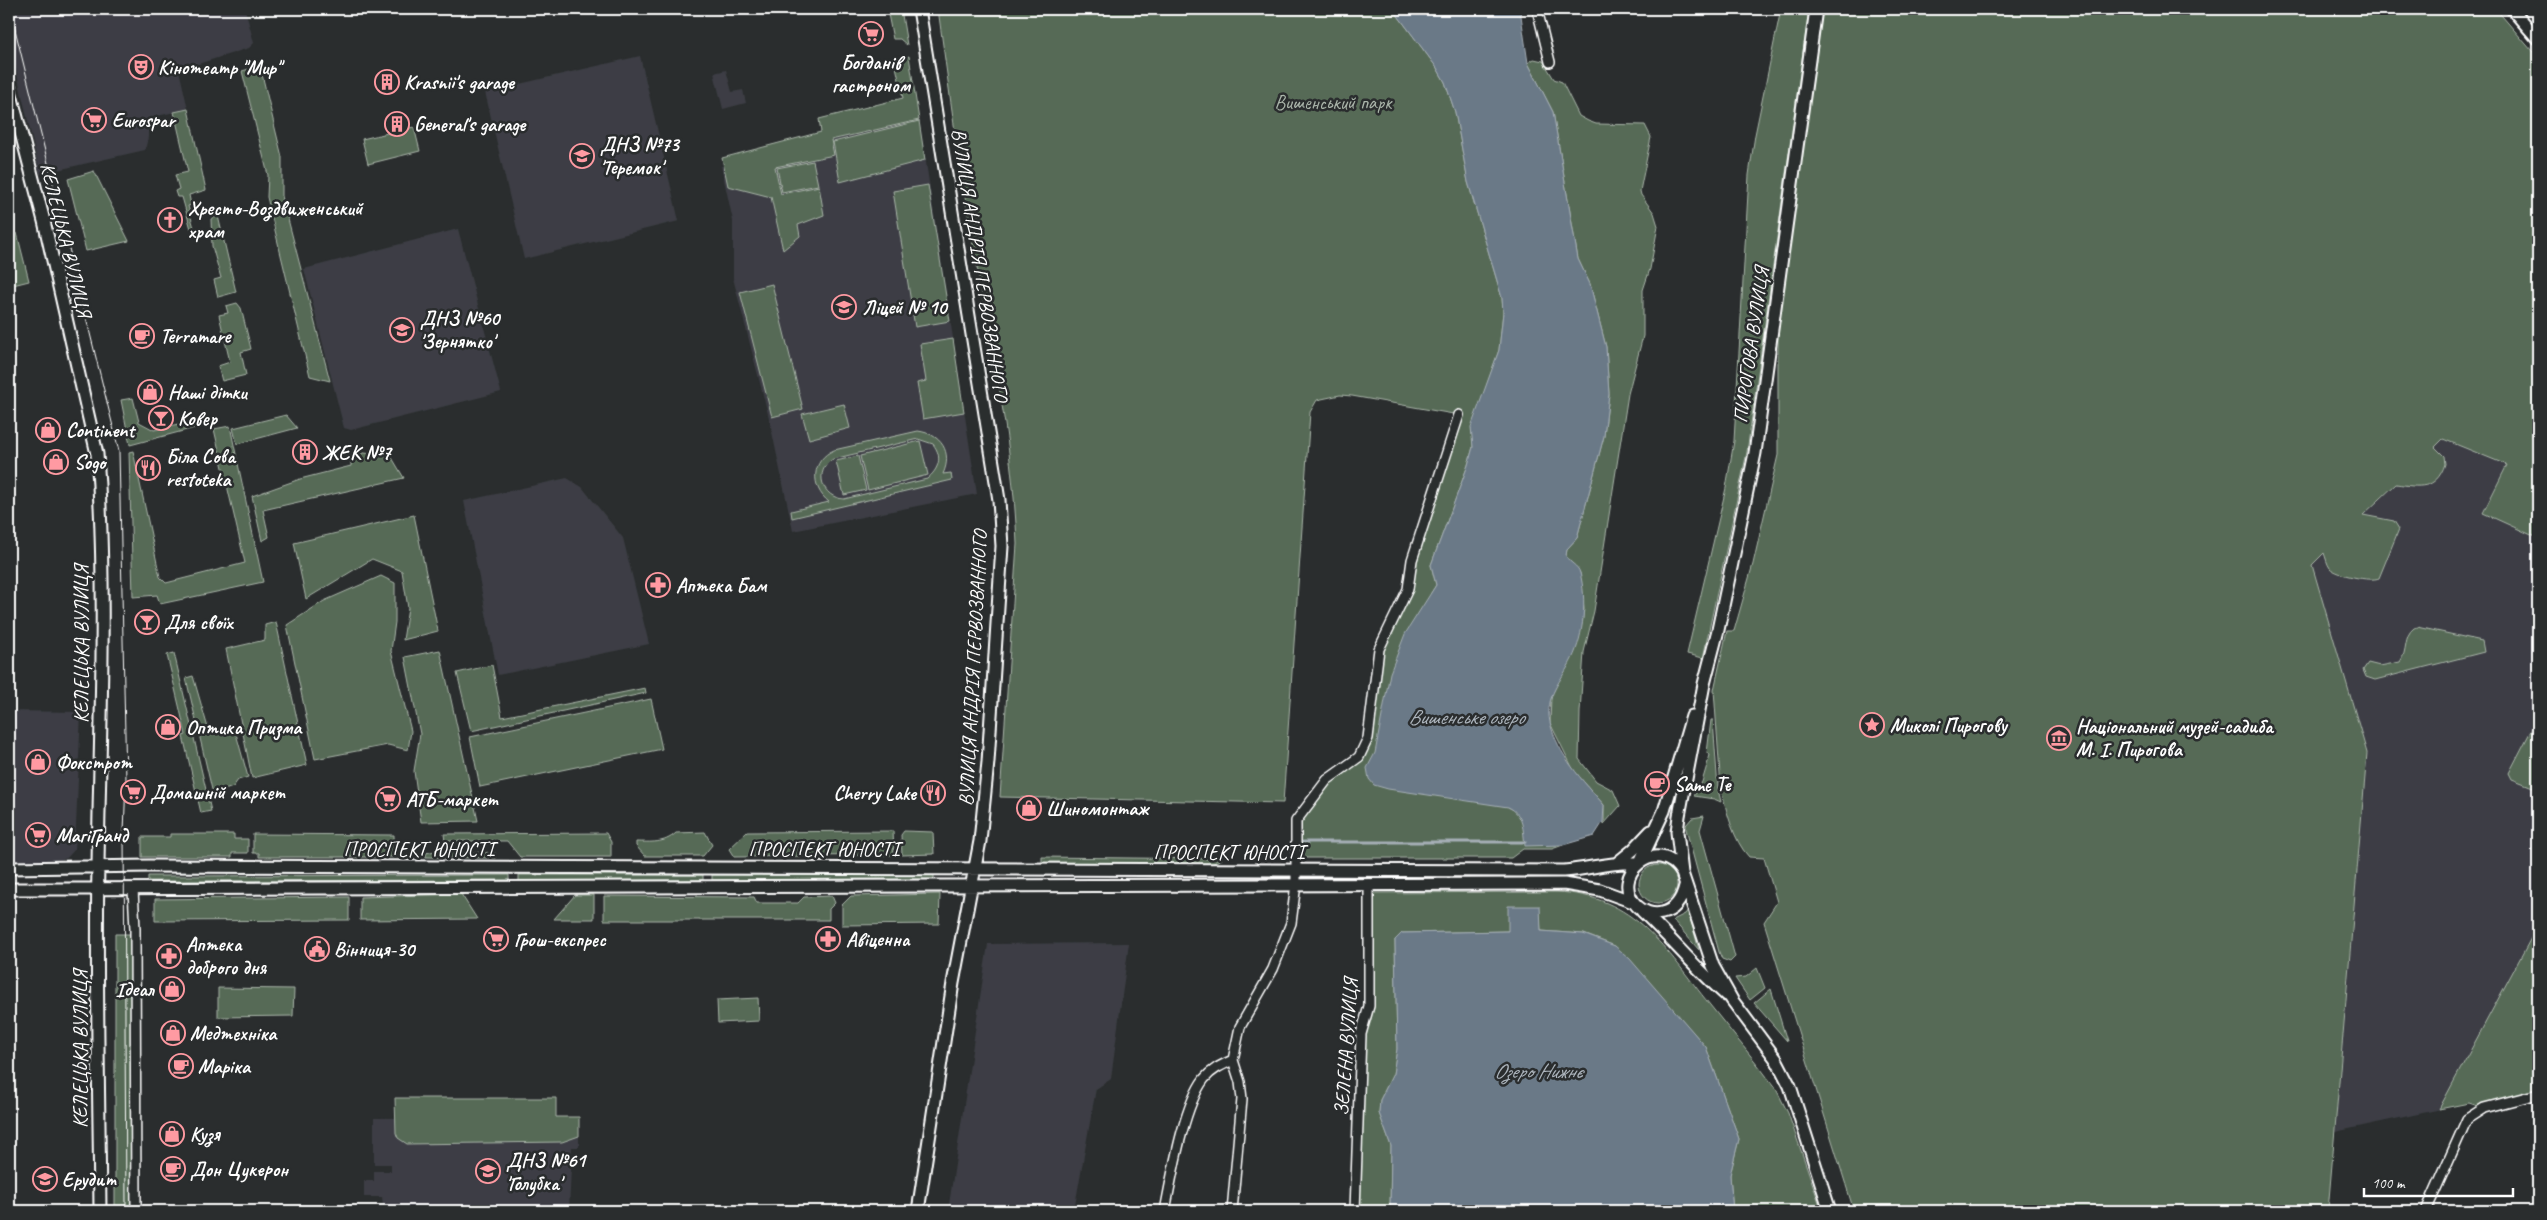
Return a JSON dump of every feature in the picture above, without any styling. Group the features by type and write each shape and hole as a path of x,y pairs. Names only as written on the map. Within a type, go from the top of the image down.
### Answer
{"main road":[{"name":"ВУЛИЦЯ АНДРІЯ ПЕРВОЗВАННОГО","path":"918,1211 938,1077 976,868 988,762 1002,546 998,500 919,9"},
{"name":"ПИРОГОВА ВУЛИЦЯ","path":"1682,873 1677,832 1678,816 1704,684 1718,630 1755,453 1816,9"},
{"path":"2512,9 2538,40"},
{"name":"КЕЛЕЦЬКА ВУЛИЦЯ","path":"9,87 44,221 97,454 100,493 101,647 98,868 100,1211"},
{"name":"ПИРОГОВА ВУЛИЦЯ","path":"1639,863 1659,822 1682,746 1704,684"},
{"path":"1617,863 1633,850 1659,822"},
{"path":"1732,1000 1705,977 1675,941 1636,905 1630,895 1628,879 1639,863 1652,857 1662,857 1672,861 1682,873 1713,966 1732,1000 1765,1041 1784,1073 1798,1110 1830,1211"},
{"name":"ПРОСПЕКТ ЮНОСТІ","path":"9,868 149,866 1564,871 1598,868 1617,863 1639,863"},
{"path":"512,868 513,887"},
{"path":"708,868 708,887"},
{"name":"ПРОСПЕКТ ЮНОСТІ","path":"9,889 1564,884 1594,889 1636,905"},
{"path":"1636,905 1658,914 1668,911 1680,901 1686,886"}],"street":[{"path":"1537,9 1550,62"},
{"path":"1232,1211 1242,1099 1240,1082 1233,1060 1240,1027 1273,969 1292,923 1297,871 1295,826 1299,816 1327,780 1359,757 1368,738 1379,649 1408,590 1412,560 1459,415"},
{"name":"ЗЕЛЕНА ВУЛИЦЯ","path":"1356,1211 1361,1034 1369,1006 1369,884"},
{"path":"132,888 135,939 136,1211"},
{"path":"1165,1211 1177,1150 1194,1099 1204,1079 1214,1068 1233,1060"},
{"path":"2426,1211 2467,1119 2484,1108 2538,1094"}],"shaded area":[{"path":"16,9 245,9 254,43 249,48 179,70 188,109 153,117 145,150 40,174 9,39 9,15"},
{"name":"ДНЗ №73 'Теремок'","path":"640,56 679,221 524,259 485,92"},
{"path":"726,70 732,92 743,90 746,103 723,109 714,73"},
{"name":"Ліцей № 10","path":"919,117 977,494 793,531 769,418 733,278 733,221 721,166"},
{"name":"ДНЗ №60 'Зернятко'","path":"458,229 501,392 351,430 344,428 304,269"},
{"path":"2443,439 2507,465 2483,512 2538,538 2538,1094 2484,1108 2469,1103 2335,1132 2367,753 2311,565"},
{"path":"567,478 582,487 623,538 649,644 498,675 464,501"},
{"path":"9,711 81,712 75,849 67,858 53,862 9,861"},
{"path":"1129,943 1111,1079 1096,1089 1074,1211 948,1211 988,944"},
{"name":"ДНЗ №61 'Голубка'","path":"579,1117 579,1147 572,1147 569,1211 400,1211 400,1205 383,1205 382,1197 364,1197 364,1181 374,1181 374,1171 391,1171 391,1164 374,1164 374,1118"}],"green space":[{"path":"887,9 901,9 907,45 900,39 893,39"},
{"name":"Вишенський парк","path":"938,9 1393,9 1437,68 1445,82 1455,112 1468,182 1502,298 1503,312 1499,350 1472,427 1473,447 1468,465 1431,565 1436,585 1431,593 1508,807 1516,811 1520,816 1542,818 1563,845 1552,849 1523,849 1511,858 1296,858 1295,826 1338,772 1365,745 1377,660 1399,605 1459,415 1352,396 1340,395 1317,400 1310,412 1283,803 1000,797 1017,544 1015,504 1005,423 965,196"},
{"path":"1781,9 1809,9 1747,452 1703,658 1687,654 1726,488 1734,441 1749,175 1755,135"},
{"path":"1816,9 2496,9 2538,58 2538,538 2483,513 2507,465 2443,439 2435,447 2444,456 2445,464 2437,479 2432,483 2419,486 2396,484 2363,515 2394,521 2399,529 2379,578 2362,578 2334,571 2330,568 2324,553 2312,565 2367,753 2328,1211 1854,1211 1764,922 1777,902 1764,858 1749,857 1743,850 1731,825 1721,789 1714,690 1727,631 1734,631 1753,564 1778,455 1778,287"},
{"path":"909,56 919,120 831,140 834,155 775,167 781,194 819,186 824,215 798,225 800,236 783,250 771,197 728,186 722,158 821,132 819,119 903,98 895,62"},
{"path":"1534,59 1543,61 1554,79 1562,82 1579,116 1596,124 1645,125 1651,137 1640,191 1654,213 1658,226 1650,269 1643,290 1643,336 1628,394 1594,611 1584,652 1579,759 1596,781 1613,790 1620,806 1604,824 1604,805 1574,771 1550,723 1551,697 1582,624 1584,609 1580,573 1566,556 1567,549 1577,538 1604,436 1609,394 1606,347 1590,284 1578,259 1553,112 1528,63"},
{"path":"260,66 282,157 282,196 330,381 310,376 267,197 268,175 242,71"},
{"path":"188,109 206,190 189,195 191,205 188,206 194,228 191,229 182,197 177,197 175,191 179,189 175,175 188,172 174,112"},
{"path":"919,121 925,160 840,182 833,142"},
{"path":"414,127 420,151 368,164 362,139"},
{"path":"813,161 818,185 782,192 777,168"},
{"path":"94,171 129,241 86,251 68,179"},
{"path":"928,185 950,321 915,327 893,191"},
{"path":"218,216 236,292 218,297 214,280 221,278 212,246 211,219"},
{"path":"17,233 29,281 9,286 9,235"},
{"path":"772,284 803,409 772,417 740,292"},
{"path":"237,303 241,308 251,349 241,352 246,375 222,381 218,366 230,362 219,315 228,313 226,306"},
{"path":"953,339 964,412 923,419 917,383 926,381 920,344"},
{"path":"133,398 139,422 154,430 186,422 202,424 202,426 130,445 121,400"},
{"path":"844,404 850,428 809,439 802,414"},
{"path":"286,415 297,428 237,444 233,428"},
{"path":"230,426 263,582 160,604 157,595 133,597 129,452 133,451 160,577 166,583 245,563 214,429"},
{"path":"918,431 926,433 939,440 943,445 947,458 943,474 951,473 952,480 792,518 791,511 829,502 819,489 816,482 816,474 821,460 826,454 834,450","holes":["918,439 933,444 939,458 937,467 927,479 844,499 830,494 823,483 823,470 833,459"]},
{"path":"920,441 928,475 868,490 860,456"},
{"path":"364,453 391,456 404,478 263,510 269,537 262,541 252,496 300,479 351,466 351,454"},
{"path":"858,456 866,490 844,495 836,461"},
{"path":"414,515 438,631 403,640 408,608 402,571 372,559 306,599 294,543"},
{"path":"381,576 395,583 395,622 391,651 411,731 408,750 388,745 315,759 287,625 324,601"},
{"path":"276,622 307,765 252,778 226,649 265,640 265,625"},
{"path":"2418,627 2482,641 2484,652 2375,680 2366,677 2363,670 2368,663 2380,666 2400,662 2408,635 2414,628"},
{"path":"440,650 478,821 421,822 414,771 420,734 405,657"},
{"path":"174,653 211,811 201,813 183,736 186,735 167,655"},
{"path":"492,665 502,717 645,688 646,693 471,731 457,673"},
{"path":"193,676 210,735 235,730 248,777 238,780 233,787 213,794 186,678"},
{"path":"651,699 662,749 480,787 470,737"},
{"path":"2538,717 2538,789 2512,779 2509,773"},
{"path":"1711,720 1713,720 1718,789 1721,802 1694,796 1702,782 1710,755 1707,753"},
{"path":"1704,816 1700,830 1735,957 1730,962 1722,959 1719,952 1686,829 1686,825 1692,818"},
{"path":"893,831 894,855 734,857 729,849 747,832"},
{"path":"904,831 933,832 934,854 902,855 901,835"},
{"path":"705,832 712,845 703,856 645,856 636,846 636,842 662,841 676,833"},
{"path":"606,833 611,842 611,857 520,857 507,841 445,841 444,834"},
{"path":"170,834 234,834 234,839 248,839 248,853 232,853 232,857 142,857 142,837 170,837"},
{"path":"253,834 394,835 394,857 259,857 259,853 253,853"},
{"path":"435,851 495,853 495,858 426,857 426,853"},
{"path":"1042,857 1222,859 1198,870 1042,869"},
{"path":"1658,865 1671,871 1677,884 1671,897 1658,903 1645,897 1639,884 1645,871"},
{"path":"934,874 934,879 712,880 712,875"},
{"path":"509,875 509,880 148,881 148,876"},
{"path":"519,875 703,875 703,880 519,881"},
{"path":"1556,892 1583,895 1607,903 1628,914 1662,945 1678,964 1776,1089 1788,1113 1822,1211 1733,1211 1730,1175 1739,1139 1706,1047 1615,946 1584,934 1541,931 1539,906 1508,931 1402,933 1395,940 1397,1049 1393,1074 1380,1100 1379,1113 1391,1146 1390,1211 1356,1211 1361,1034 1367,1014 1369,893"},
{"path":"461,894 477,919 360,920 360,897"},
{"path":"940,894 939,924 842,925 842,905 851,896"},
{"path":"575,895 594,895 594,919 554,919"},
{"path":"604,896 754,897 757,903 798,903 804,897 832,896 835,903 829,909 829,920 604,920"},
{"path":"349,897 349,920 155,921 155,899"},
{"path":"1688,910 1699,950 1673,920 1685,914"},
{"path":"2538,925 2538,1094 2484,1108 2469,1103 2439,1109"},
{"path":"115,934 131,934 131,1211 115,1211"},
{"path":"1757,968 1765,988 1750,1000 1735,978 1746,977"},
{"path":"218,988 294,989 293,1016 218,1017"},
{"path":"1771,989 1787,1041 1754,1003"},
{"path":"758,998 759,1021 718,1023 717,1000"},
{"path":"395,1098 556,1098 556,1117 579,1117 579,1136 562,1142 407,1144 398,1138 396,1133"}],"water":[{"name":"Вишенське озеро","path":"1393,9 1520,9 1528,63 1553,112 1578,259 1590,284 1606,347 1609,394 1604,436 1577,538 1567,549 1566,556 1580,573 1584,605 1582,628 1572,659 1555,689 1549,713 1553,734 1558,745 1580,777 1604,805 1603,822 1594,836 1563,845 1525,846 1520,818 1508,807 1388,789 1374,785 1369,779 1367,768 1375,753 1390,673 1405,634 1436,585 1431,565 1468,465 1473,447 1471,427 1499,350 1503,312 1502,298 1468,182 1455,112 1445,82 1437,68"},
{"name":"Озеро Нижнє","path":"1508,906 1540,906 1541,931 1583,934 1615,946 1630,959 1706,1047 1739,1139 1730,1175 1733,1211 1390,1211 1391,1146 1379,1113 1380,1100 1393,1074 1397,1049 1395,940 1402,933 1508,931"}],"waterway":[{"path":"1303,842 1525,842"}],"tram line":[{"path":"10,9 119,451 126,781 124,832 126,1211"}],"place":[{"name":"Богданів гастроном","path":"871,34"},
{"name":"Кінотеатр \"Мир\"","path":"141,67"},
{"name":"Krasnii's garage","path":"387,82"},
{"name":"Eurospar","path":"94,120"},
{"name":"General's garage","path":"397,124"},
{"name":"ДНЗ №73 'Теремок'","path":"582,156"},
{"name":"Хресто-Воздвиженський храм","path":"170,220"},
{"name":"Ліцей № 10","path":"844,307"},
{"name":"ДНЗ №60 'Зернятко'","path":"402,330"},
{"name":"Terramare","path":"142,336"},
{"name":"Наші дітки","path":"150,392"},
{"name":"Ковер","path":"161,418"},
{"name":"Continent","path":"48,430"},
{"name":"ЖЕК №7","path":"305,452"},
{"name":"Sogo","path":"56,462"},
{"name":"Біла Сова restoteka","path":"148,468"},
{"name":"Аптека Бам","path":"658,585"},
{"name":"Для своїх","path":"147,622"},
{"name":"Миколі Пирогову","path":"1872,725"},
{"name":"Оптика Призма","path":"168,727"},
{"name":"Національний музей-садиба М. І. Пирогова","path":"2059,738"},
{"name":"Фокстрот","path":"38,762"},
{"name":"Same Te","path":"1657,784"},
{"name":"Домашній маркет","path":"133,792"},
{"name":"Cherry Lake","path":"933,793"},
{"name":"АТБ-маркет","path":"388,799"},
{"name":"Шиномонтаж","path":"1029,808"},
{"name":"МагіГранд","path":"38,835"},
{"name":"Грош-експрес","path":"496,939"},
{"name":"Авіценна","path":"828,939"},
{"name":"Вінниця-30","path":"317,949"},
{"name":"Аптека доброго дня","path":"169,956"},
{"name":"Ідеал","path":"172,989"},
{"name":"Медтехніка","path":"173,1033"},
{"name":"Маріка","path":"181,1066"},
{"name":"Кузя","path":"172,1134"},
{"name":"Дон Цукерон","path":"173,1169"},
{"name":"ДНЗ №61 'Голубка'","path":"488,1171"},
{"name":"Ерудит","path":"45,1179"}]}
